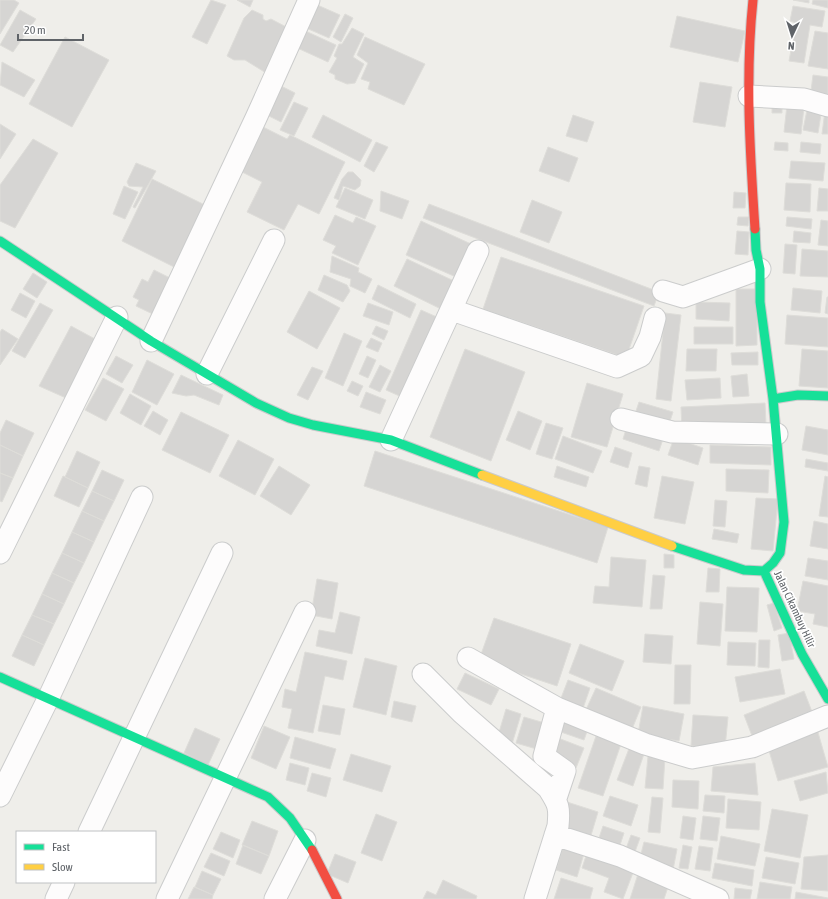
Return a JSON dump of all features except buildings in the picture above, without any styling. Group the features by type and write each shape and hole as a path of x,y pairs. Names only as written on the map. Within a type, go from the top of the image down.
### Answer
{"street":[{"path":"0,241 117,317 151,341 256,403 289,418 313,425 379,436 668,545 744,570 764,571 773,563 780,553 784,522 777,434 760,302 760,269 755,235 749,138 749,40 753,0"},
{"path":"151,341 303,2"},
{"path":"749,96 804,99 828,106"},
{"path":"207,374 274,240"},
{"path":"391,440 478,251"},
{"path":"663,291 683,297 760,269"},
{"path":"452,310 617,367 641,356 650,336 655,318"},
{"path":"0,553 117,317"},
{"path":"773,399 798,395 828,396"},
{"path":"621,419 672,432 777,434"},
{"path":"0,796 48,699 142,496"},
{"path":"89,831 222,553"},
{"name":"Jalan Cikambuy Hilir","path":"764,571 802,654 828,698"},
{"path":"167,899 305,612"},
{"path":"468,658 557,708 645,744 692,758 752,747 828,716"},
{"path":"423,674 462,713 548,788 556,798"},
{"path":"0,677 268,797 281,806 293,820 337,899"},
{"path":"535,899 555,835 559,815 556,798 565,771 544,756 557,708"},
{"path":"555,835 620,856 718,899"},
{"path":"276,899 305,840"},
{"path":"56,899 64,883"}],"traffic: fast":[{"path":"672,546 744,570 764,571 773,563 780,553 784,522 773,399 760,302 760,269 756,250 755,229"},
{"path":"0,241 151,341 256,403 289,418 313,425 391,440 482,475"},
{"path":"773,399 798,395 828,396"},
{"path":"764,571 802,654 828,699"},
{"path":"0,677 268,797 290,818 312,850"}],"traffic: slow":[{"path":"482,475 672,546"}],"traffic: jam":[{"path":"753,0 749,57 749,114 755,229"},
{"path":"312,850 337,899"}]}
